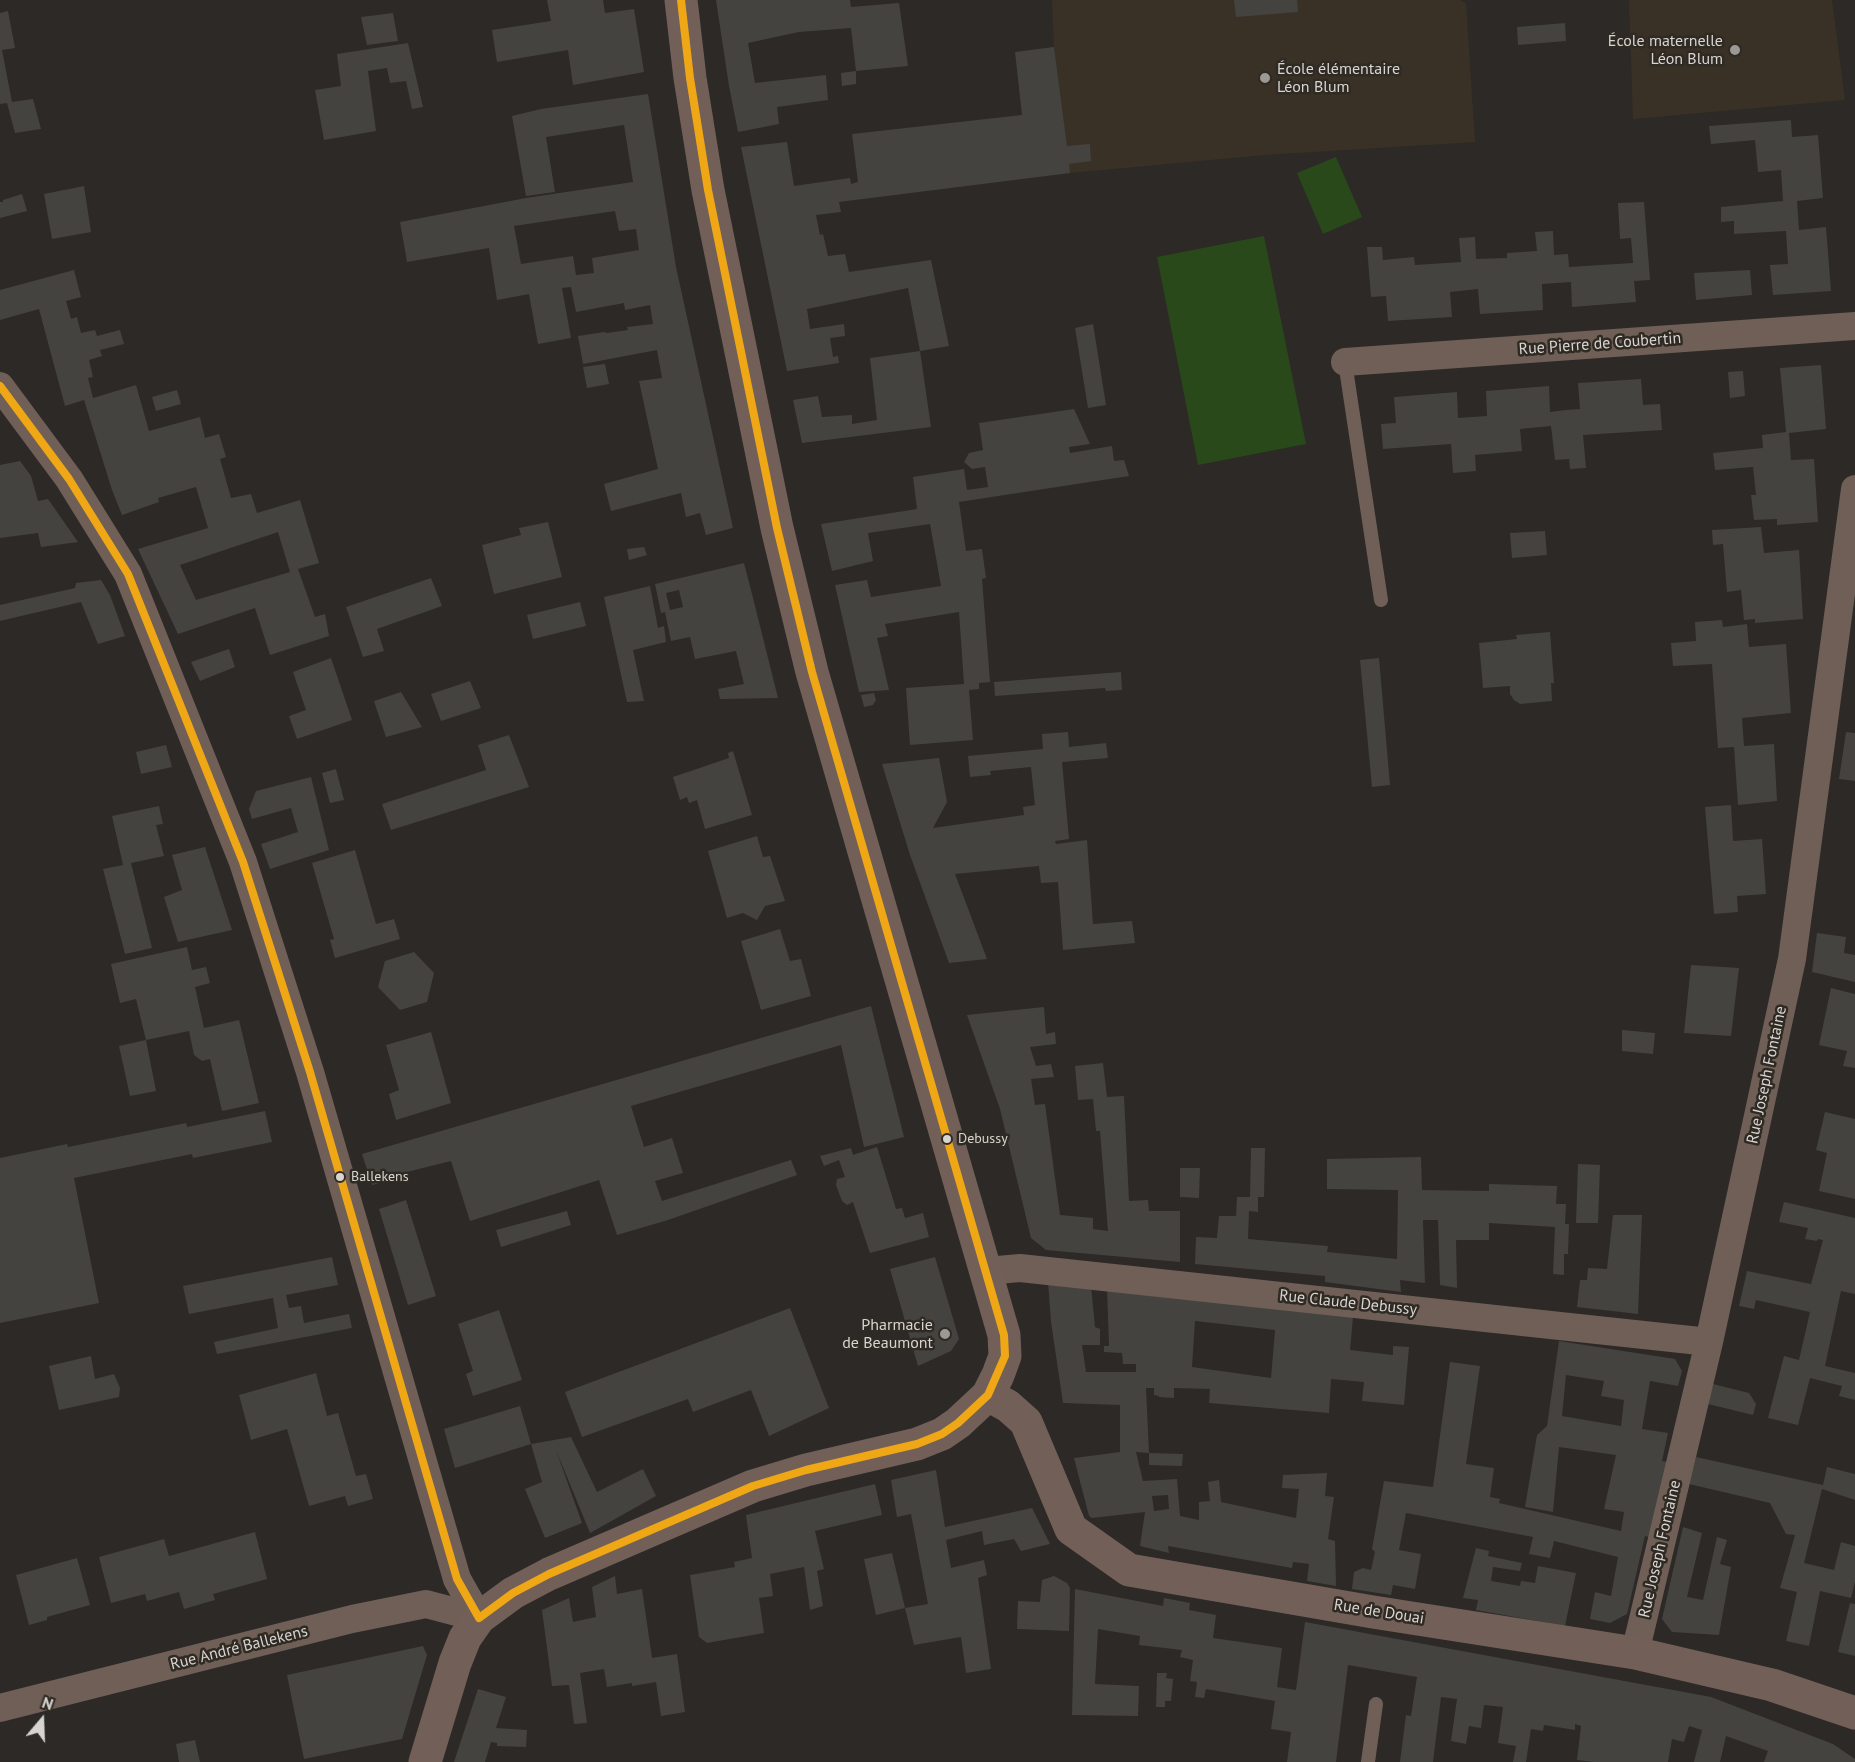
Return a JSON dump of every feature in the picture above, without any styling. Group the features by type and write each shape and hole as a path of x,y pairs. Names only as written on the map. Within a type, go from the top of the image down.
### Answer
{"main road":[{"path":"425,1762 455,1663 465,1638 479,1618 513,1593 549,1574 753,1486 806,1470 917,1444 942,1434 988,1395 999,1376 1005,1356 1004,1335 812,672 777,528 708,190 690,78 681,0"},
{"name":"Rue de Douai","path":"988,1395 1008,1406 1026,1422 1071,1529 1129,1570 1373,1612 1635,1653 1772,1684 1855,1713"}],"street":[{"name":"Rue Pierre de Coubertin","path":"1345,362 1855,326"},
{"path":"0,386 69,479 128,574 234,840 310,1072 457,1579 479,1618"},
{"name":"Rue Joseph Fontaine","path":"1635,1653 1709,1342 1792,959 1855,489"},
{"name":"Rue Claude Debussy","path":"986,1270 1020,1268 1709,1342"},
{"name":"Rue André Ballekens","path":"0,1708 352,1619 426,1604 479,1618"}],"lane":[{"path":"1345,362 1382,600"},
{"path":"1368,1762 1376,1704"}],"shaded area":[{"name":"École élémentaire Léon Blum","path":"1052,0 1460,0 1466,3 1475,142 1265,155 1070,173 1054,47"},
{"name":"École maternelle Léon Blum","path":"1629,0 1832,0 1845,100 1633,119"}],"green space":[{"path":"1336,157 1362,217 1323,234 1297,173"},
{"path":"1264,236 1306,444 1198,465 1157,257"}],"building":[{"path":"547,0 603,0 605,13 634,9 644,72 573,85 568,50 497,62 492,30 551,21"},
{"path":"716,0 850,0 851,7 899,3 908,66 856,71 851,28 799,32 748,43 755,83 826,75 828,100 777,107 779,124 738,132"},
{"path":"1234,0 1297,0 1298,12 1236,17"},
{"path":"8,11 15,48 2,50 12,102 33,99 41,129 15,133 7,103 0,104 0,13"},
{"path":"393,13 398,41 367,45 361,17"},
{"path":"1565,23 1566,41 1518,45 1517,27"},
{"path":"408,43 423,107 412,109 406,81 390,83 387,68 368,71 376,131 324,140 315,90 341,86 337,54"},
{"path":"1054,47 1067,146 1090,144 1091,161 1069,164 1070,173 839,202 841,212 816,215 828,256 845,254 849,272 931,260 949,346 920,351 908,288 807,309 810,329 844,324 845,336 830,338 833,357 838,356 839,363 787,371 741,147 787,142 794,186 850,178 851,184 858,182 852,134 1022,115 1015,52"},
{"path":"856,71 856,84 842,86 841,73"},
{"path":"648,94 676,267 733,528 706,535 700,513 686,517 681,493 611,511 604,484 658,469 639,381 662,378 657,350 583,364 578,336 628,330 627,327 653,324 650,305 625,310 624,303 576,312 571,287 562,288 571,338 538,344 529,294 497,300 489,248 407,262 400,222 526,198 633,182 624,125 546,137 555,192 526,196 512,116 541,109","holes":["615,211 619,231 636,229 639,250 592,258 594,273 576,275 573,256 521,264 514,226"]},
{"path":"1791,120 1792,137 1818,135 1823,198 1797,201 1799,230 1826,227 1831,291 1773,295 1770,265 1788,264 1786,231 1734,234 1734,221 1721,222 1721,207 1783,201 1781,170 1758,172 1755,140 1711,144 1709,126"},
{"path":"84,186 91,232 52,239 44,194"},
{"path":"22,194 27,211 0,218 0,202"},
{"path":"1644,202 1650,280 1634,281 1636,302 1572,307 1571,282 1542,284 1543,310 1480,314 1478,289 1450,292 1452,317 1388,321 1386,296 1371,297 1367,247 1382,247 1383,260 1414,257 1415,265 1461,262 1459,238 1475,237 1476,259 1507,258 1507,253 1537,251 1535,232 1553,231 1554,255 1568,254 1569,267 1633,263 1631,238 1620,239 1618,203"},
{"path":"74,270 81,297 66,301 71,319 77,317 81,333 95,330 97,336 120,330 124,344 100,350 102,356 89,360 93,377 88,378 93,398 136,385 149,431 200,417 205,438 219,434 226,457 220,459 231,498 251,494 257,513 300,500 319,563 298,569 315,617 325,614 329,636 270,655 255,608 178,634 138,549 208,528 196,487 158,498 159,502 122,515 84,400 65,406 39,309 0,320 0,290","holes":["278,532 290,572 196,600 180,565"]},
{"path":"1750,270 1752,295 1696,300 1694,273"},
{"path":"1093,324 1106,405 1088,408 1075,328"},
{"path":"920,351 931,427 802,443 793,400 818,396 822,417 852,415 852,424 877,420 870,358"},
{"path":"605,364 609,384 587,388 583,367"},
{"path":"1821,365 1826,429 1789,433 1791,460 1814,459 1818,522 1777,525 1777,519 1754,520 1751,495 1756,495 1753,467 1715,470 1713,453 1763,448 1762,435 1786,432 1780,368"},
{"path":"1743,371 1745,396 1730,398 1728,372"},
{"path":"1641,379 1643,405 1660,404 1662,430 1583,435 1586,468 1570,469 1569,459 1555,460 1551,426 1520,429 1522,451 1475,455 1476,471 1453,473 1451,444 1383,449 1381,424 1396,423 1394,397 1457,392 1458,418 1487,416 1486,391 1549,386 1550,412 1580,409 1578,383"},
{"path":"177,390 181,404 156,411 152,397"},
{"path":"1074,409 1090,444 1069,447 1070,453 1112,446 1114,461 1124,460 1129,476 959,502 966,551 982,549 986,578 982,579 990,682 979,683 979,689 969,690 973,740 910,745 906,688 964,684 959,612 885,624 888,636 877,638 889,690 859,692 835,585 867,580 871,597 941,586 930,524 868,533 873,561 832,571 821,524 917,509 913,477 964,469 967,490 988,487 985,467 972,469 964,462 969,453 983,450 979,423"},
{"path":"20,461 31,476 38,501 48,499 78,542 41,547 38,533 0,538 0,465"},
{"path":"548,522 562,577 494,594 482,545 521,535 519,528"},
{"path":"1761,527 1764,553 1799,550 1803,619 1755,623 1755,619 1744,620 1741,590 1727,592 1723,544 1713,545 1712,530"},
{"path":"1545,531 1547,555 1512,558 1510,533"},
{"path":"644,547 647,555 629,560 627,549"},
{"path":"744,563 778,698 720,699 718,689 744,684 736,651 695,659 690,637 671,641 665,612 661,613 655,584","holes":["679,590 683,607 670,610 666,593"]},
{"path":"431,578 442,606 377,629 384,651 363,657 346,607"},
{"path":"101,580 110,595 125,636 98,644 81,602 0,621 0,605 75,588 76,583"},
{"path":"650,586 658,628 664,626 666,642 633,650 644,701 627,702 604,597"},
{"path":"580,602 586,626 533,639 527,615"},
{"path":"1722,620 1723,627 1747,624 1749,647 1786,644 1791,713 1742,718 1744,746 1774,744 1777,801 1738,805 1734,747 1718,748 1712,664 1673,666 1671,643 1696,641 1695,622"},
{"path":"1550,632 1554,683 1551,683 1552,701 1520,704 1510,694 1510,686 1483,688 1479,643 1517,639 1516,635"},
{"path":"229,649 235,667 200,681 191,662"},
{"path":"331,658 352,720 297,739 289,716 306,710 293,672"},
{"path":"1379,658 1390,785 1372,787 1360,660"},
{"path":"1121,672 1122,690 1106,691 1105,688 995,696 994,682"},
{"path":"470,681 481,708 441,721 431,694"},
{"path":"401,692 422,727 386,737 374,701"},
{"path":"874,693 876,700 873,705 864,707 861,695"},
{"path":"1068,732 1069,747 1106,743 1108,758 1062,762 1069,839 1055,841 1056,844 1087,840 1093,924 1132,921 1135,943 1063,950 1058,882 1041,883 1039,866 955,874 987,959 949,963 910,855 882,764 939,758 947,802 933,828 1024,815 1023,807 1035,805 1031,767 990,771 991,775 970,777 968,756 1043,749 1042,734"},
{"path":"1846,732 1855,733 1855,781 1839,779"},
{"path":"509,735 529,787 391,830 382,804 486,770 478,745"},
{"path":"166,745 172,767 141,774 136,752"},
{"path":"733,751 752,815 705,829 697,800 689,803 687,797 680,800 673,777 729,758 728,753"},
{"path":"336,769 344,800 330,803 322,773"},
{"path":"311,777 329,850 270,869 261,844 298,832 291,808 252,819 249,809 256,791"},
{"path":"1731,805 1733,841 1762,839 1766,894 1737,896 1738,912 1714,914 1705,807"},
{"path":"159,806 163,824 156,825 164,856 131,863 152,948 125,954 103,869 123,865 112,816"},
{"path":"757,836 763,857 770,856 785,901 765,906 757,920 743,913 727,918 708,851"},
{"path":"205,847 232,930 178,942 164,897 182,890 172,855"},
{"path":"355,850 376,924 394,919 400,939 335,958 330,940 334,939 312,863"},
{"path":"780,929 790,961 801,959 811,996 761,1010 741,941"},
{"path":"1817,933 1846,937 1844,953 1855,955 1855,982 1812,972"},
{"path":"187,947 192,970 206,967 210,983 195,987 204,1028 239,1020 259,1103 222,1111 210,1059 202,1061 194,1055 189,1031 146,1040 136,999 120,1003 111,964"},
{"path":"414,952 434,973 427,1002 400,1010 378,987 385,961"},
{"path":"1691,965 1739,968 1731,1036 1684,1033"},
{"path":"1831,988 1855,994 1855,1068 1843,1066 1847,1051 1819,1045"},
{"path":"871,1006 904,1137 864,1147 841,1045 631,1106 644,1147 672,1138 683,1173 655,1181 662,1201 791,1160 797,1175 668,1220 617,1235 599,1180 470,1221 451,1161 387,1177 384,1182 372,1185 362,1154"},
{"path":"1044,1007 1046,1034 1055,1032 1056,1044 1030,1047 1036,1066 1051,1064 1054,1077 1031,1079 1035,1105 1045,1104 1060,1215 1093,1218 1093,1229 1108,1231 1100,1131 1096,1131 1093,1099 1078,1100 1075,1066 1103,1063 1107,1097 1124,1096 1129,1201 1148,1200 1149,1211 1180,1211 1180,1262 1046,1250 1031,1238 1000,1109 967,1015"},
{"path":"1622,1030 1655,1033 1653,1054 1622,1051"},
{"path":"431,1032 451,1103 396,1120 389,1094 399,1090 386,1045"},
{"path":"146,1040 156,1091 130,1096 119,1046"},
{"path":"265,1111 272,1142 193,1158 192,1154 74,1178 99,1303 0,1323 0,1158 186,1123 187,1127"},
{"path":"1825,1112 1855,1119 1855,1199 1819,1191 1827,1153 1816,1150"},
{"path":"877,1147 896,1209 902,1208 905,1218 923,1213 929,1237 870,1253 853,1202 847,1205 842,1201 836,1185 837,1179 845,1177 839,1160 824,1166 820,1156 851,1148 853,1155"},
{"path":"1251,1148 1265,1148 1264,1197 1258,1197 1258,1212 1249,1211 1248,1239 1328,1246 1327,1252 1397,1259 1398,1190 1327,1189 1327,1159 1421,1157 1422,1190 1489,1191 1489,1184 1557,1186 1556,1204 1566,1204 1565,1224 1569,1224 1568,1254 1564,1254 1564,1275 1553,1274 1555,1227 1489,1223 1489,1240 1456,1240 1457,1288 1440,1285 1438,1220 1423,1220 1425,1283 1400,1280 1401,1292 1325,1282 1325,1276 1195,1264 1196,1237 1217,1238 1219,1216 1236,1216 1237,1197 1250,1197"},
{"path":"1578,1164 1600,1165 1598,1223 1576,1223"},
{"path":"1180,1168 1200,1168 1199,1198 1180,1197"},
{"path":"406,1200 436,1296 408,1305 379,1209"},
{"path":"1784,1202 1855,1218 1855,1294 1841,1291 1825,1366 1855,1373 1855,1400 1839,1396 1842,1386 1810,1378 1798,1425 1768,1418 1784,1356 1799,1360 1810,1312 1756,1300 1754,1309 1739,1306 1747,1271 1811,1284 1823,1240 1805,1239 1808,1228 1779,1222"},
{"path":"567,1211 571,1225 501,1247 496,1230"},
{"path":"1613,1215 1642,1215 1638,1314 1577,1307 1580,1280 1587,1280 1588,1268 1607,1269"},
{"path":"332,1257 338,1285 286,1295 289,1308 301,1306 304,1323 349,1314 352,1328 217,1354 214,1342 278,1328 273,1298 189,1314 183,1286"},
{"path":"935,1257 959,1339 951,1351 918,1366 890,1269"},
{"path":"1048,1282 1091,1286 1095,1327 1100,1329 1100,1345 1082,1345 1086,1372 1136,1372 1136,1364 1123,1364 1122,1353 1104,1352 1104,1346 1109,1346 1107,1287 1353,1317 1350,1350 1393,1355 1393,1346 1409,1347 1404,1405 1362,1401 1364,1382 1331,1379 1329,1413 1209,1403 1210,1389 1174,1388 1174,1398 1159,1397 1154,1395 1154,1388 1146,1388 1149,1453 1136,1452 1143,1481 1177,1479 1180,1516 1199,1520 1199,1502 1210,1501 1208,1482 1219,1480 1221,1502 1296,1518 1299,1489 1282,1488 1283,1475 1327,1473 1325,1496 1334,1497 1328,1539 1335,1541 1336,1586 1307,1581 1309,1564 1293,1562 1292,1568 1168,1546 1169,1553 1140,1546 1145,1512 1092,1518 1089,1516 1074,1458 1120,1452 1120,1405 1063,1403 1051,1322","holes":["1195,1321 1275,1330 1271,1378 1192,1367","1168,1495 1169,1509 1154,1511 1152,1496"]},
{"path":"790,1308 829,1408 769,1436 751,1390 693,1412 688,1399 582,1437 565,1392"},
{"path":"499,1310 522,1380 473,1396 466,1374 473,1371 458,1324"},
{"path":"1559,1341 1675,1359 1682,1371 1678,1386 1650,1381 1642,1429 1668,1433 1662,1461 1668,1462 1649,1537 1645,1536 1627,1614 1610,1623 1590,1619 1595,1592 1611,1596 1618,1557 1554,1541 1550,1558 1529,1554 1533,1537 1406,1513 1399,1550 1421,1554 1415,1589 1393,1585 1391,1595 1352,1589 1354,1572 1363,1568 1371,1570 1375,1552 1372,1549 1384,1481 1433,1487 1450,1362 1480,1366 1466,1464 1494,1468 1490,1497 1500,1499 1499,1503 1621,1531 1624,1512 1604,1509 1616,1455 1559,1447 1553,1512 1525,1507 1537,1435 1547,1426","holes":["1566,1375 1604,1381 1601,1396 1624,1400 1621,1426 1562,1416"]},
{"path":"91,1356 95,1379 114,1374 120,1388 119,1397 59,1410 49,1366"},
{"path":"316,1373 327,1416 338,1413 356,1476 366,1474 373,1499 348,1506 345,1496 309,1506 287,1429 251,1440 239,1395"},
{"path":"1713,1384 1749,1393 1756,1404 1753,1415 1708,1404"},
{"path":"520,1406 531,1444 455,1468 444,1429"},
{"path":"571,1437 597,1492 643,1469 656,1496 590,1533 556,1450 582,1523 545,1538 525,1489 542,1482 531,1444"},
{"path":"1149,1453 1183,1454 1182,1466 1149,1465"},
{"path":"1696,1457 1823,1485 1827,1467 1855,1474 1855,1500 1822,1489 1804,1563 1834,1570 1841,1542 1855,1546 1855,1582 1851,1598 1820,1591 1809,1646 1786,1641 1797,1592 1780,1588 1795,1535 1786,1534 1770,1503 1689,1484"},
{"path":"936,1470 945,1527 1032,1508 1050,1544 1021,1551 1014,1539 984,1545 982,1531 946,1540 951,1568 984,1560 987,1575 978,1578 991,1669 966,1673 961,1637 914,1645 905,1608 928,1604 911,1514 897,1517 891,1480"},
{"path":"875,1484 882,1515 815,1531 824,1569 817,1571 823,1606 810,1610 804,1567 770,1574 773,1596 759,1598 764,1633 707,1643 699,1637 690,1575 735,1567 734,1562 752,1558 746,1515"},
{"path":"1683,1527 1702,1533 1687,1597 1703,1600 1717,1537 1727,1540 1720,1564 1731,1567 1719,1635 1672,1632 1662,1619"},
{"path":"255,1532 267,1579 213,1594 215,1600 184,1609 179,1592 147,1601 145,1594 111,1603 99,1557 164,1539 169,1556"},
{"path":"1476,1548 1489,1551 1488,1556 1522,1563 1520,1571 1493,1567 1491,1581 1520,1586 1521,1581 1535,1583 1538,1566 1576,1573 1565,1626 1476,1610 1478,1600 1463,1598"},
{"path":"892,1553 905,1608 876,1615 864,1559"},
{"path":"77,1558 90,1605 47,1617 47,1620 29,1625 16,1575"},
{"path":"615,1576 617,1594 642,1589 652,1658 677,1654 685,1712 661,1716 656,1682 607,1687 604,1669 580,1673 587,1723 574,1724 569,1685 552,1686 542,1610 569,1598 573,1622 596,1617 592,1587"},
{"path":"1054,1576 1067,1583 1070,1588 1069,1631 1017,1629 1018,1601 1040,1602 1042,1580"},
{"path":"1075,1589 1163,1606 1164,1598 1190,1603 1189,1610 1216,1615 1213,1638 1282,1648 1277,1687 1296,1690 1305,1622 1711,1697 1833,1744 1855,1759 1855,1762 1764,1762 1768,1751 1726,1736 1720,1762 1694,1762 1702,1730 1689,1726 1684,1742 1672,1739 1668,1762 1577,1760 1581,1726 1575,1724 1575,1730 1544,1725 1543,1731 1531,1729 1526,1762 1513,1762 1516,1746 1498,1743 1503,1707 1484,1705 1481,1728 1469,1726 1466,1744 1451,1741 1457,1699 1441,1697 1433,1762 1400,1762 1406,1715 1411,1716 1417,1677 1348,1665 1336,1762 1287,1762 1291,1732 1271,1729 1275,1701 1206,1689 1204,1698 1195,1697 1197,1682 1190,1681 1193,1660 1180,1657 1182,1650 1139,1645 1140,1636 1098,1629 1095,1684 1139,1686 1138,1716 1072,1715"},
{"path":"1850,1603 1855,1604 1855,1656 1838,1652"},
{"path":"423,1646 427,1655 402,1739 304,1759 287,1675"},
{"path":"1157,1673 1167,1673 1166,1678 1173,1679 1171,1701 1165,1701 1165,1707 1156,1707"},
{"path":"478,1689 506,1697 496,1728 527,1730 526,1747 497,1746 497,1743 491,1742 485,1762 454,1762"},
{"path":"195,1740 200,1762 179,1762 176,1744"}],"transit line":[{"path":"479,1618 513,1593 549,1574 753,1486 806,1470 917,1444 942,1434 958,1423 988,1395 1005,1356 1004,1335 812,672 777,528 708,190 690,78 681,0"},
{"path":"0,386 69,479 128,574 243,862 310,1072 457,1579 479,1618"}],"place":[{"name":"École maternelle Léon Blum","path":"1735,50"},
{"name":"École élémentaire Léon Blum","path":"1265,78"},
{"name":"Debussy","path":"947,1139"},
{"name":"Ballekens","path":"340,1177"},
{"name":"Pharmacie de Beaumont","path":"945,1334"}]}
